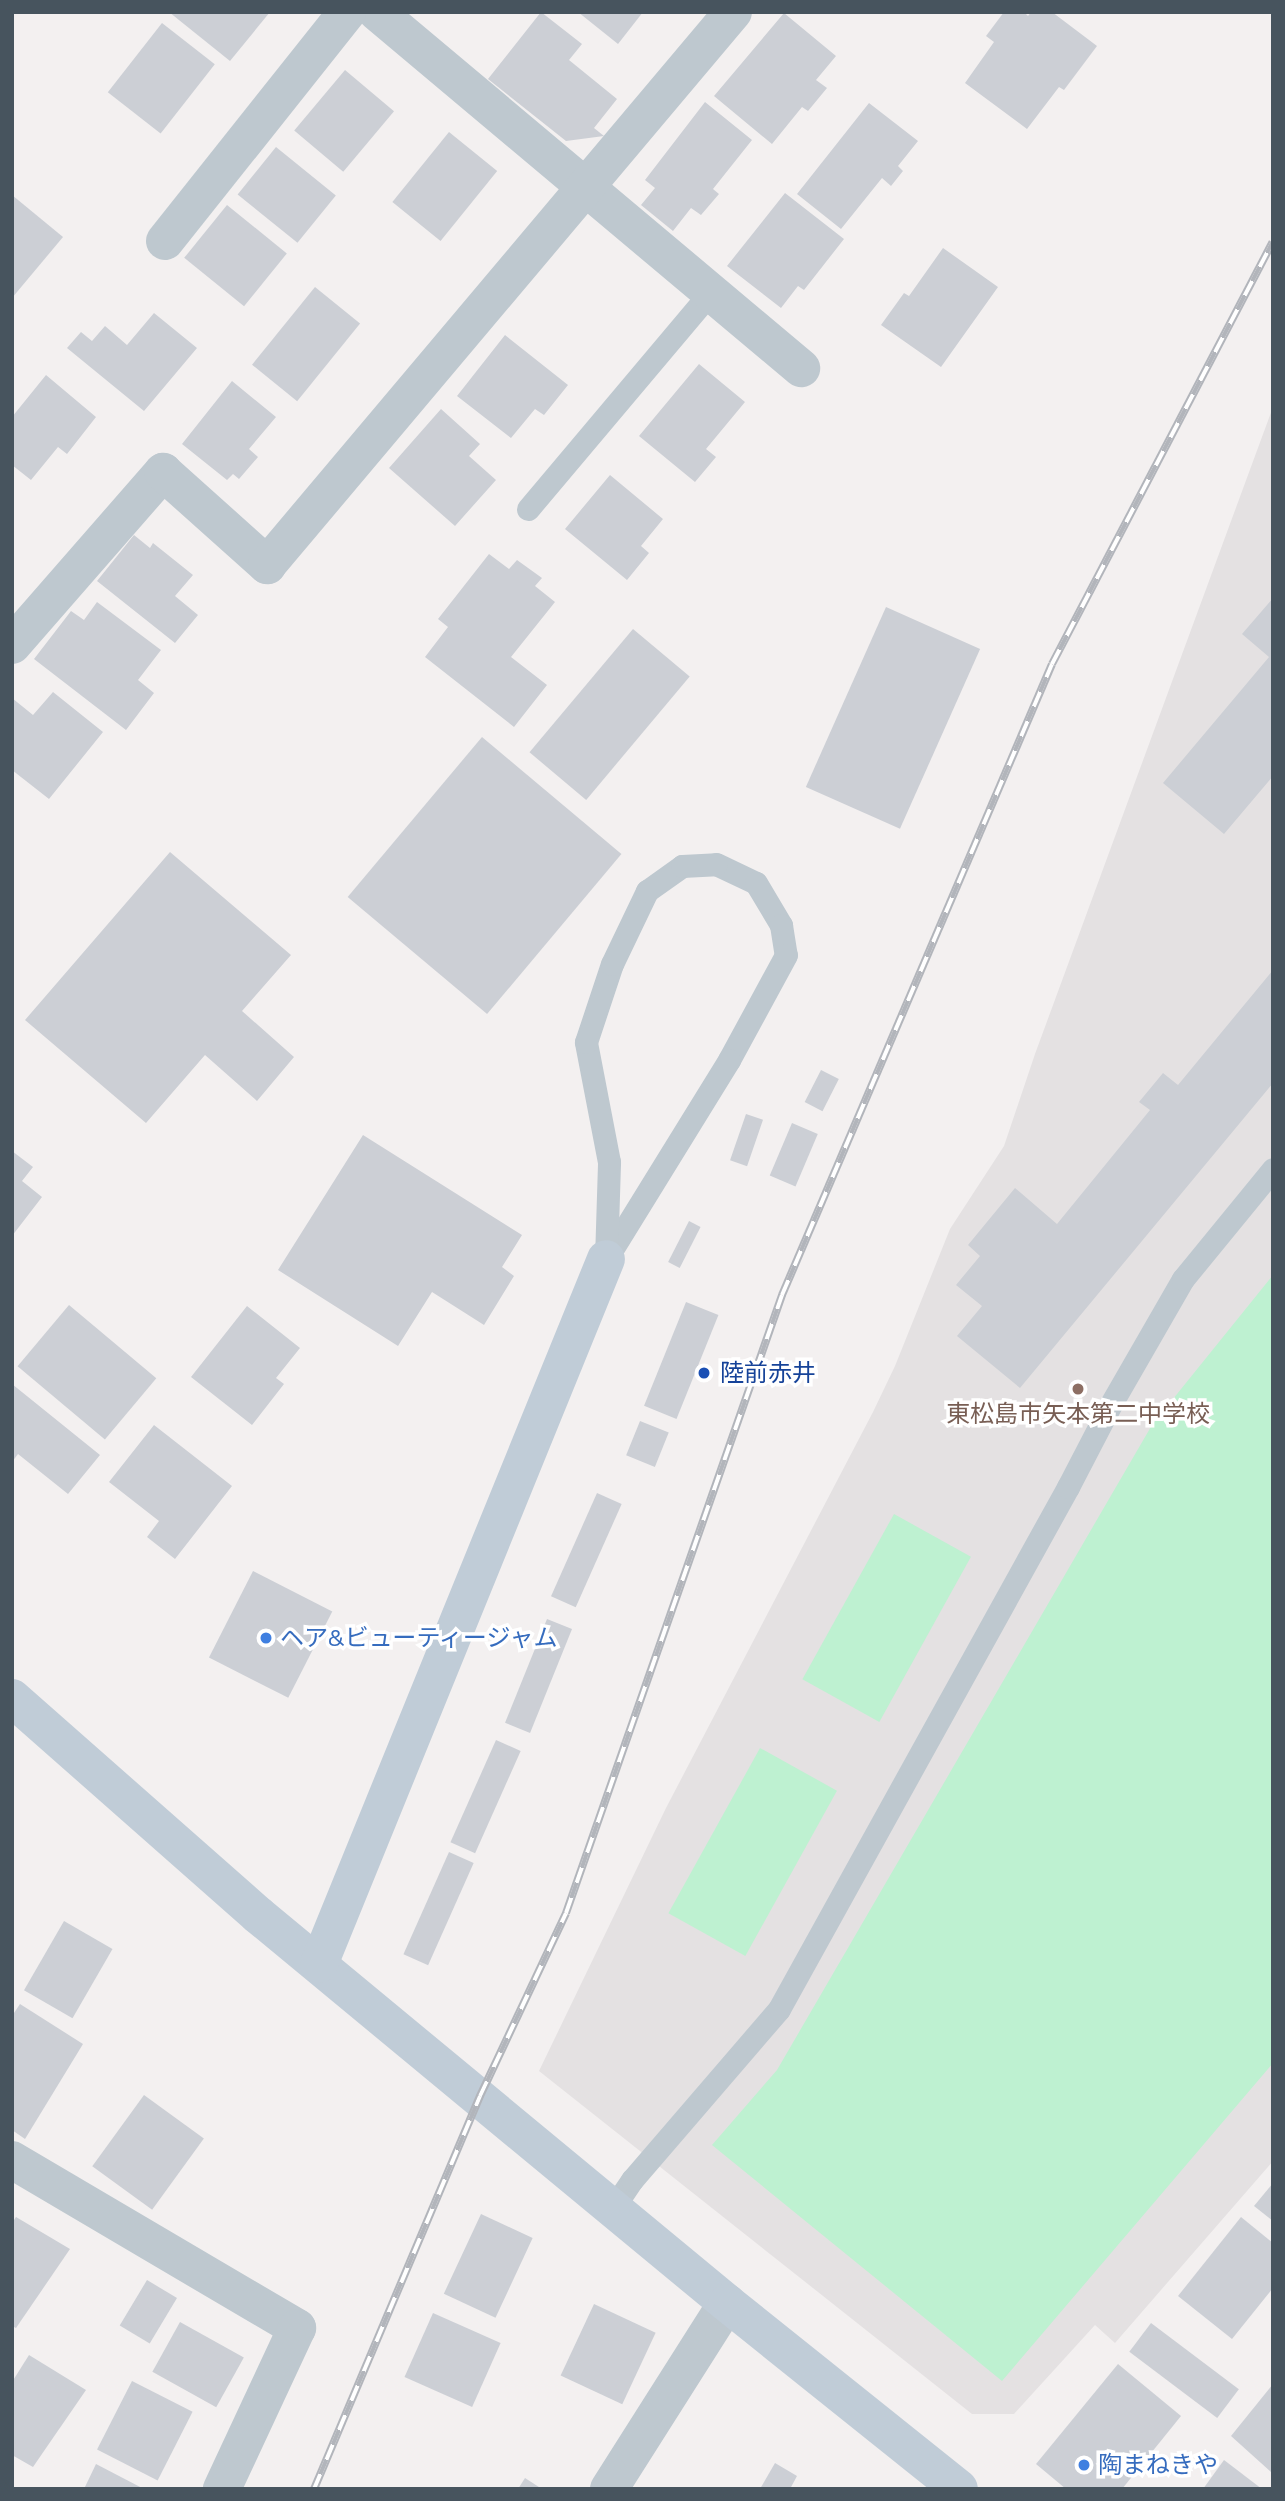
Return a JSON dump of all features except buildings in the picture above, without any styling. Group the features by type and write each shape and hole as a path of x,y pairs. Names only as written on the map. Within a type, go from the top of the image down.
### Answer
{"street":[{"path":"164,241 347,12"},
{"path":"377,12 801,368"},
{"path":"12,645 163,472 267,565 733,12"},
{"path":"319,1964 606,1259"},
{"path":"12,1698 248,1906 727,2303 959,2489"},
{"path":"12,2160 297,2328 222,2489"},
{"path":"609,2489 727,2303"}],"lane":[{"path":"528,509 710,292"},
{"path":"716,864 756,883 782,925 786,955 729,1060 606,1259 609,1162 586,1042 612,964 647,891 682,866 716,864"},
{"path":"613,2208 632,2180 779,2009 1183,1279 1273,1169"}],"shaded area":[{"name":"東松島市矢本第二中学校","path":"1273,407 1273,2161 1115,2343 1095,2325 1014,2414 972,2414 539,2071 666,1808 873,1412 895,1366 950,1229 1004,1146 1035,1054"}],"green space":[{"path":"1273,1275 1273,2063 1002,2381 712,2145 777,2070 1152,1425"},
{"path":"894,1514 971,1557 879,1722 802,1679"},
{"path":"760,1748 837,1791 745,1956 668,1913"}],"railway":[{"path":"314,2489 480,2096 566,1913 782,1295 1052,664 1273,242"}],"place":[{"name":"陸前赤井","path":"704,1373"},
{"name":"東松島市矢本第二中学校","path":"1078,1389"},
{"name":"ヘア&ビューティージャム","path":"266,1638"},
{"name":"陶まねきや","path":"1084,2465"}]}
